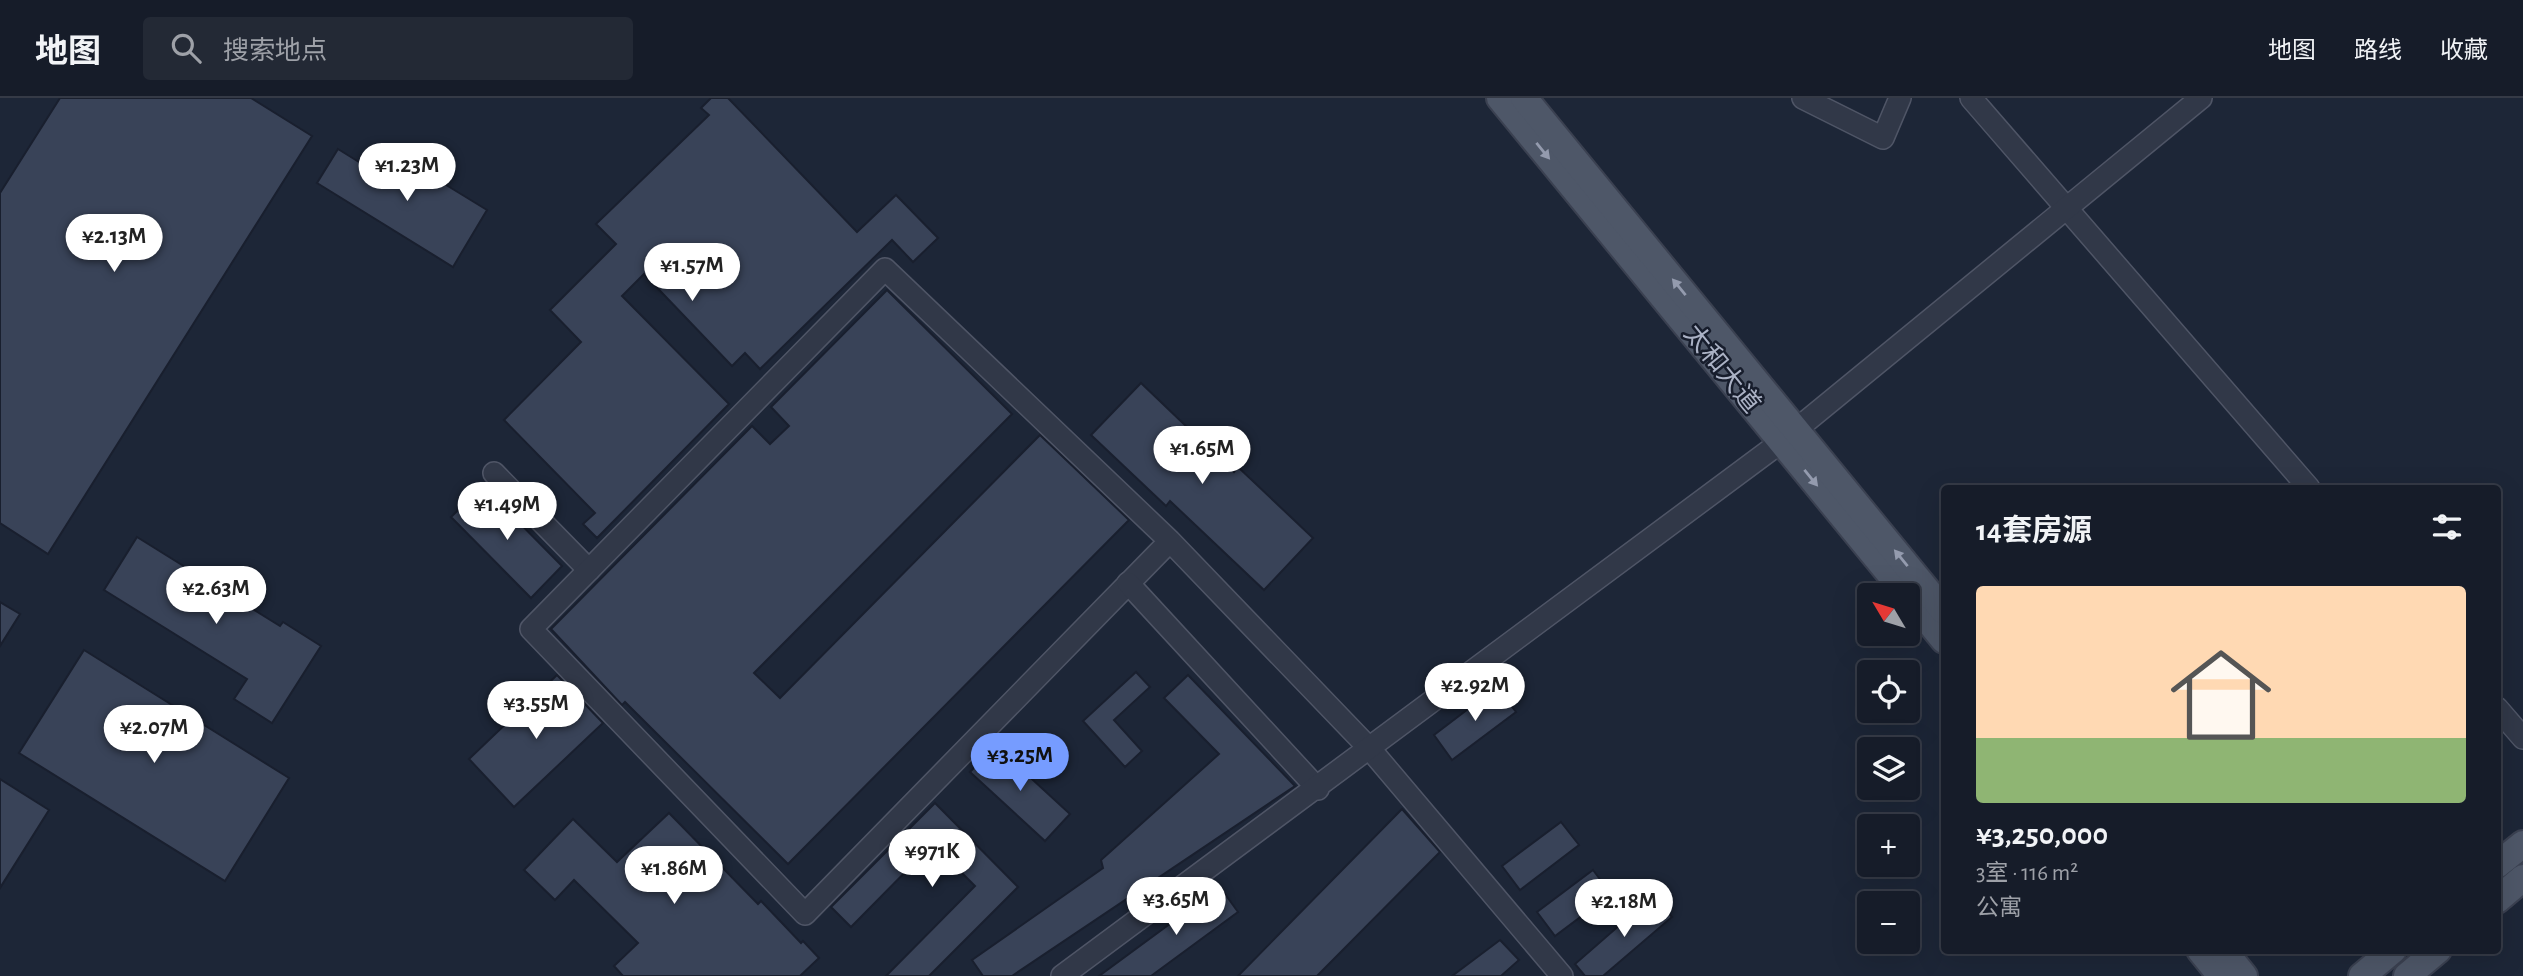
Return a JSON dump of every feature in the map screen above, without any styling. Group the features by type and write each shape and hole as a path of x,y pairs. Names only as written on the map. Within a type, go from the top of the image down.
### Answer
{"main road":[{"name":"太和大道","path":"1500,98 1788,436 1941,608"},
{"name":"太和大道","path":"1524,98 1941,636"},
{"path":"2501,862 2523,844"},
{"path":"2501,897 2523,878"},
{"path":"2203,954 2221,976"},
{"path":"2226,954 2244,976"},
{"path":"2362,976 2388,954"},
{"path":"2407,976 2433,954"}],"street":[{"path":"1803,98 1883,138 1900,98"},
{"path":"1971,98 2306,485"},
{"path":"1062,976 1318,789 1788,436 2201,98"},
{"path":"1170,541 805,914 531,629 885,269 1170,541 1370,750 1562,976"},
{"path":"494,473 589,570"},
{"path":"1128,583 1318,789"},
{"path":"2501,713 2523,738"}],"building":[{"path":"60,98 251,98 312,136 48,554 0,523 0,193"},
{"path":"711,98 728,98 857,232 896,195 938,238 913,262 892,240 760,369 745,353 732,366 644,274 622,296 729,404 597,538 583,524 595,513 504,420 581,342 550,310 616,244 596,224 709,115 701,108"},
{"path":"338,149 375,172 389,150 487,210 453,267 317,183"},
{"path":"887,290 1012,414 754,673 780,698 1040,435 1129,520 788,864 625,702 622,705 551,629 752,426 770,444 789,426 771,407"},
{"path":"1141,383 1234,472 1238,467 1313,538 1264,590 1170,501 1166,506 1091,435"},
{"path":"483,486 562,566 531,598 451,517"},
{"path":"137,537 280,626 283,622 321,646 272,723 234,699 247,679 104,590"},
{"path":"0,602 20,614 0,646"},
{"path":"84,650 289,778 225,881 19,753"},
{"path":"1136,672 1150,687 1114,720 1142,751 1125,767 1083,721"},
{"path":"557,675 603,723 514,807 469,759"},
{"path":"1188,675 1295,786 1012,976 983,976 972,960 1103,868 1101,860 1219,754 1164,698"},
{"path":"1497,687 1516,712 1452,760 1434,735"},
{"path":"995,745 1070,814 1045,841 970,772"},
{"path":"0,779 49,810 0,888"},
{"path":"935,803 1018,887 929,976 886,976 975,886 933,844 851,927 831,907"},
{"path":"1402,809 1440,852 1317,976 1238,976"},
{"path":"669,813 758,904 761,901 819,958 800,976 623,976 614,966 638,943 574,880 555,900 524,870 573,819 617,862"},
{"path":"1561,822 1579,845 1520,890 1502,866"},
{"path":"1593,870 1611,894 1555,936 1537,912"},
{"path":"1220,887 1238,912 1151,976 1099,976"},
{"path":"1653,896 1672,917 1603,976 1585,976 1575,964"},
{"path":"1500,940 1519,960 1501,976 1452,976"}]}
